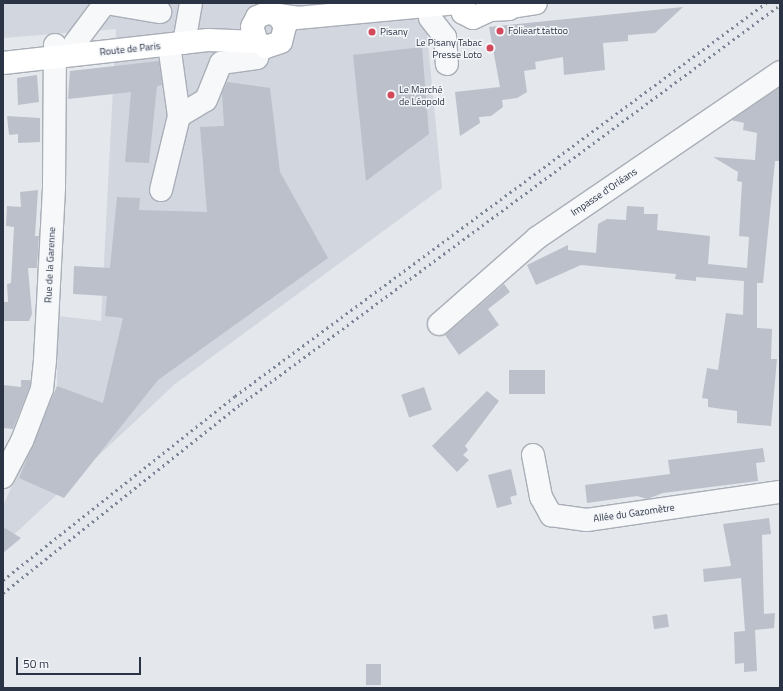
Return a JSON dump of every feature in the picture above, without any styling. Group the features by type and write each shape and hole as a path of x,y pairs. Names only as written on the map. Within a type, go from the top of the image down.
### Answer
{"main road":[{"name":"Route de Paris","path":"3,50 61,48 179,38 267,26 299,31 389,12 536,3"},
{"name":"Route de Paris","path":"389,12 430,18 485,7"},
{"name":"Route de Paris","path":"3,63 61,48"}],"street":[{"path":"61,48 106,3 160,8 179,38"},
{"path":"161,190 179,116 179,38 191,3"},
{"path":"430,18 445,37 447,64"},
{"path":"179,116 206,100 221,63 257,58 267,26"},
{"name":"Rue de la Garenne","path":"3,477 22,441 42,389 45,360 61,48"},
{"name":"Impasse d'Orléans","path":"438,324 537,238 780,72"},
{"name":"Allée du Gazomètre","path":"533,455 541,497 551,515 587,520 780,492"}],"shaded area":[{"path":"3,3 424,3 442,188 175,384 3,545 3,506 57,386 58,316 101,321 116,29 3,38"}],"building":[{"path":"683,7 655,33 628,35 628,41 603,43 605,70 564,75 563,57 535,62 536,69 524,71 527,92 517,98 502,100 503,107 491,116 479,117 480,123 460,136 455,92 500,87 489,27"},
{"name":"Le Marché de Léopold","path":"422,47 429,134 366,181 353,55"},
{"path":"159,61 162,85 157,86 149,163 125,162 131,92 68,99 70,71"},
{"path":"37,75 39,102 18,105 17,78"},
{"path":"227,82 270,88 280,172 328,258 158,380 64,498 19,478 57,386 103,403 123,318 105,316 107,296 73,294 74,266 110,268 117,197 140,198 139,210 207,212 200,127 224,126 222,93"},
{"path":"780,87 780,161 775,161 763,283 757,283 757,328 772,329 771,359 777,359 771,426 737,423 737,411 708,407 708,399 702,398 707,368 718,370 726,313 743,315 744,281 696,277 696,281 675,279 676,274 581,265 536,285 527,265 568,245 568,250 596,253 598,224 607,219 626,220 627,206 644,207 644,214 658,214 657,230 710,236 708,264 747,268 749,237 739,236 742,182 737,181 738,172 713,157 755,160 757,133 743,130 744,123 731,120"},
{"path":"7,116 40,118 40,142 18,143 18,134 9,135"},
{"path":"38,190 35,236 39,236 37,268 28,268 32,314 29,321 3,321 3,302 8,302 7,284 11,283 14,227 6,226 7,206 21,207 20,192"},
{"path":"504,284 510,292 488,309 499,325 459,355 445,335"},
{"path":"509,370 545,370 545,394 509,394"},
{"path":"21,380 30,380 30,386 13,429 3,428 3,385 21,387"},
{"path":"424,387 432,410 409,418 401,395"},
{"path":"487,391 499,401 465,446 468,450 463,455 469,460 457,472 432,446"},
{"path":"763,448 765,462 756,463 758,481 663,493 647,499 637,496 587,503 585,485 670,474 668,460"},
{"path":"511,469 517,495 510,497 512,504 497,508 488,475"},
{"path":"769,518 771,534 762,535 764,614 775,613 774,628 755,630 757,671 744,672 744,663 735,664 734,632 745,631 741,578 704,582 703,569 731,566 723,524"},
{"path":"3,527 21,538 3,553"},
{"path":"667,614 669,627 654,629 652,616"},
{"path":"366,664 381,664 381,685 366,685"}],"railway":[{"path":"3,580 235,396 766,3"},
{"path":"3,593 241,404 780,5"}],"place":[{"name":"Folieart.tattoo","path":"500,31"},
{"name":"Pisany","path":"372,32"},
{"name":"Le Pisany Tabac Presse Loto","path":"490,48"},
{"name":"Le Marché de Léopold","path":"391,95"}]}
